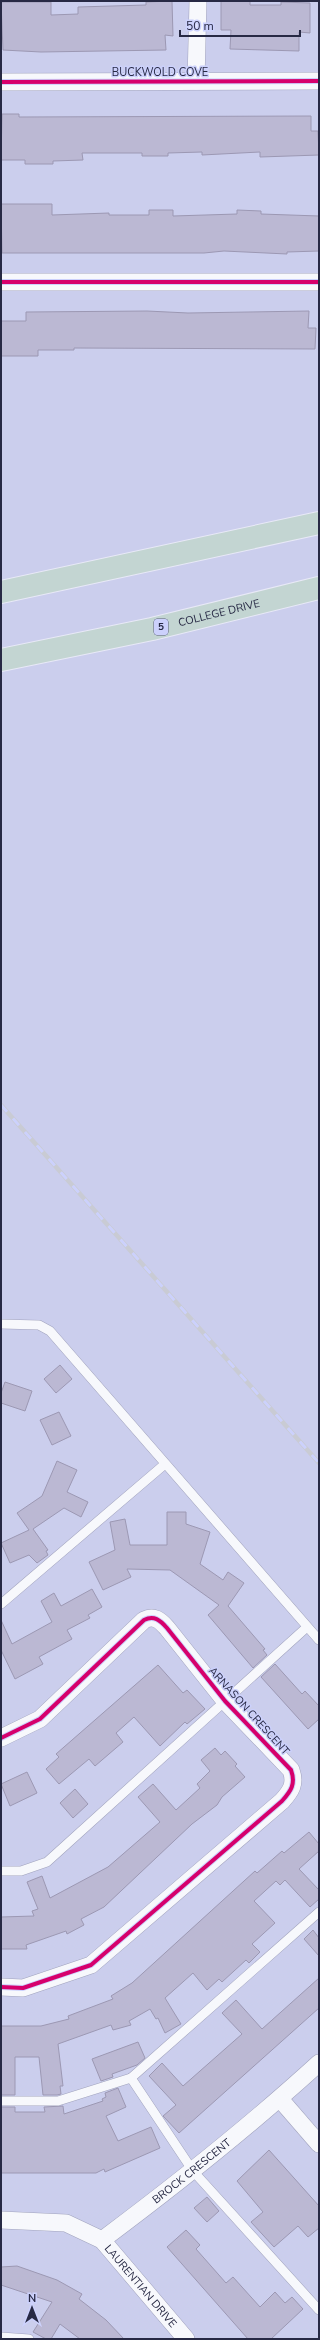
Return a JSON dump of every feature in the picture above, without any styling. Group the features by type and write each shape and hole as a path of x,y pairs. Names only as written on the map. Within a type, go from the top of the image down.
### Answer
{"highway":[{"path":"1,592 319,523"},
{"name":"COLLEGE DRIVE","path":"1,660 152,629 319,588"}],"street":[{"name":"BUCKWOLD COVE","path":"196,81 198,1"},
{"name":"BUCKWOLD COVE","path":"1,82 319,81"},
{"path":"1,282 319,282"},
{"name":"ARNASON CRESCENT","path":"1,1738 40,1719 144,1620 149,1617 161,1622 225,1702 291,1770 294,1778 293,1787 288,1794 91,1964 23,1988 1,1988"},
{"name":"BROCK CRESCENT","path":"102,2240 193,2171 280,2099 319,2063"},
{"path":"280,2099 319,2144"},
{"name":"LAURENTIAN DRIVE","path":"1,2220 66,2223 102,2240 186,2339"}],"lane":[{"path":"1,1324 39,1325 50,1331 319,1640"},
{"path":"1,1604 165,1464"},
{"path":"1,1871 21,1872 47,1862 307,1627"},
{"path":"1,2101 58,2101 131,2078 319,1912"},
{"path":"131,2078 193,2171 319,2310"},
{"path":"1,2337 29,2339"}],"building":[{"path":"172,1 173,36 165,35 166,50 41,52 3,50 1,2 51,2 51,15 78,14 78,7 146,5 146,2"},
{"path":"221,1 250,1 250,5 281,5 281,2 310,3 310,33 299,32 299,51 230,49 231,30 221,30"},
{"path":"2,114 19,114 19,117 311,116 311,131 318,131 319,155 260,157 260,152 202,155 202,152 168,153 168,156 142,156 142,153 82,153 83,160 53,161 53,164 25,164 25,160 1,160"},
{"path":"1,204 52,204 52,215 109,213 109,215 149,215 149,210 173,210 173,216 237,214 237,210 261,211 261,214 319,216 319,251 287,252 287,254 224,251 204,253 2,253"},
{"path":"147,311 188,313 309,311 308,328 316,328 315,349 74,348 74,350 38,350 38,356 1,356 1,321 26,321 26,312"},
{"path":"60,1365 72,1379 56,1393 44,1379"},
{"path":"5,1382 32,1391 25,1411 1,1403 1,1393"},
{"path":"59,1412 71,1436 52,1445 40,1420"},
{"path":"57,1461 77,1470 67,1492 88,1502 81,1517 64,1508 33,1529 48,1550 46,1551 48,1555 37,1563 29,1555 10,1563 1,1543 29,1530 17,1513 42,1496"},
{"path":"167,1512 186,1512 186,1524 210,1532 200,1564 223,1580 228,1572 244,1583 228,1606 265,1649 263,1650 267,1655 253,1668 208,1615 219,1605 170,1570 127,1569 131,1577 103,1590 89,1562 115,1550 110,1522 125,1519 130,1545 167,1545"},
{"path":"92,1589 102,1607 88,1615 90,1618 67,1630 72,1639 39,1657 43,1664 15,1679 1,1650 1,1620 12,1644 52,1622 41,1601 54,1593 61,1606"},
{"path":"275,1664 302,1694 305,1691 319,1706 319,1719 308,1729 261,1677"},
{"path":"158,1665 183,1693 187,1690 205,1709 187,1724 185,1722 160,1746 134,1717 116,1733 123,1742 95,1766 89,1759 59,1784 46,1769 59,1757 56,1754"},
{"path":"215,1748 221,1755 225,1751 237,1764 235,1766 245,1777 222,1797 217,1805 192,1824 104,1907 81,1919 84,1925 67,1934 66,1931 26,1945 27,1949 1,1949 1,1917 34,1916 32,1911 38,1909 27,1882 42,1876 50,1898 108,1867 160,1822 138,1797 153,1784 176,1810 200,1788 197,1784 210,1771 201,1760"},
{"path":"27,1772 37,1793 10,1806 1,1784"},
{"path":"75,1789 88,1804 73,1818 60,1803"},
{"path":"309,1832 319,1844 319,1851 299,1869 319,1890 319,1899 310,1907 285,1880 280,1885 276,1881 254,1901 275,1923 252,1944 260,1952 249,1963 246,1960 222,1982 219,1979 207,1990 193,1973 165,1998 181,2024 165,2033 158,2018 156,2019 150,2009 129,2021 131,2025 113,2030 111,2025 58,2044 63,2086 60,2086 61,2094 57,2095 43,2095 39,2057 15,2057 15,2095 1,2095 1,2026 41,2026 69,2019 68,2016 113,1999 111,1996 132,1983 255,1871 257,1873 282,1851 284,1853"},
{"path":"313,1930 319,1938 319,1956 304,1939"},
{"path":"319,1978 319,2008 179,2133 163,2116 176,2105 149,2076 162,2063 183,2086 242,2034 222,2013 236,2000 262,2029"},
{"path":"138,2042 145,2058 137,2065 112,2074 113,2077 101,2081 92,2059"},
{"path":"118,2088 126,2107 106,2116 118,2141 151,2127 160,2148 105,2172 104,2169 96,2173 1,2173 1,2107 15,2107 15,2112 45,2112 44,2107 63,2106 64,2114 103,2101 102,2099 106,2097 105,2093"},
{"path":"269,2150 319,2206 319,2228 308,2237 298,2226 274,2247 251,2222 263,2212 237,2181"},
{"path":"207,2197 219,2211 207,2222 194,2208"},
{"path":"186,2230 200,2245 196,2249 226,2283 233,2277 260,2307 275,2292 285,2303 292,2297 303,2309 271,2339 248,2339 167,2247"},
{"path":"17,2266 57,2280 82,2294 79,2299 106,2320 124,2339 80,2339 60,2324 51,2339 46,2339 33,2332 52,2302 1,2285 1,2267"}],"railway":[{"path":"1,1105 319,1463"}],"cycle path":[{"path":"1,82 319,81"},
{"path":"1,282 319,282"},
{"path":"1,1738 40,1719 144,1620 154,1618 167,1628 225,1701 291,1770 293,1779 292,1787 282,1801 91,1965 23,1988 1,1987"}]}
